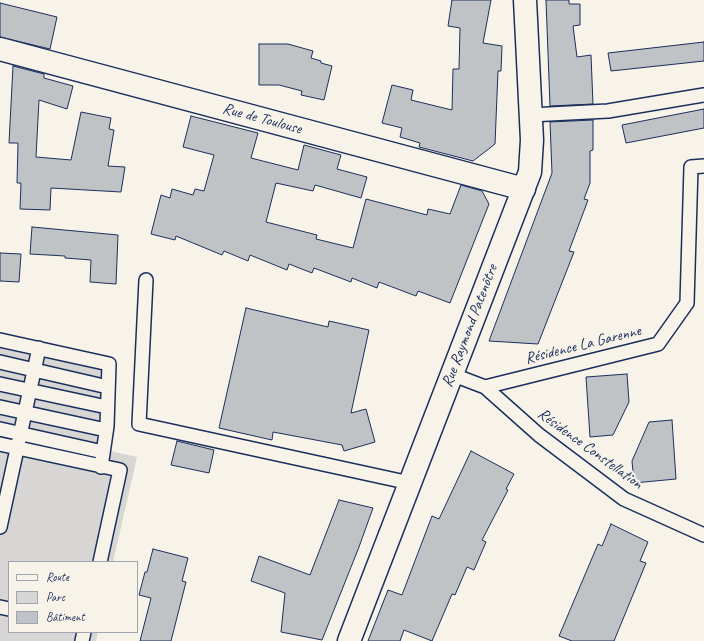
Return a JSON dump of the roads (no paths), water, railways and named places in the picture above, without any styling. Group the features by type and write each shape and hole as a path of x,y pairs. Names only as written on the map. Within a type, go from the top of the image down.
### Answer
{"main road":[{"name":"Rue Raymond Patenôtre","path":"349,641 530,172 532,140 525,0"},
{"name":"Rue de Toulouse","path":"0,49 524,189"}],"lane":[{"path":"530,115 608,111 704,95"},
{"name":"Résidence La Garenne","path":"485,387 658,344 687,303 690,167 704,166"},
{"path":"146,280 139,424 410,483"},
{"path":"0,340 109,364 106,430 100,466"},
{"path":"0,527 39,348"},
{"path":"0,362 108,387"},
{"path":"451,374 485,387"},
{"path":"0,384 107,407"},
{"name":"Résidence Constellation","path":"485,387 539,435 624,499 704,535"},
{"path":"0,407 106,430"},
{"path":"0,429 103,452"},
{"path":"0,444 120,470 100,561"}]}
